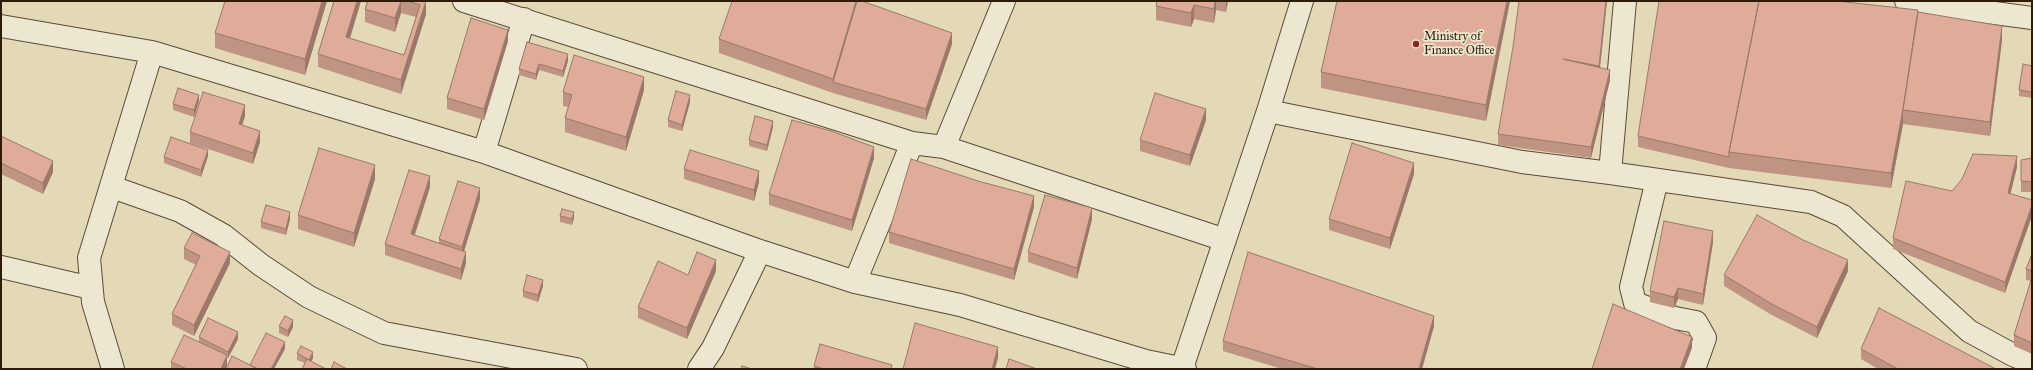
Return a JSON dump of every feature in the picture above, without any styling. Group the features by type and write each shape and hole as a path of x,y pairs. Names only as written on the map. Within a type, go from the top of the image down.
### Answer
{"street":[{"path":"465,1 912,143 944,147 1225,240"},
{"path":"944,147 1004,1"},
{"path":"1,26 152,52 484,152 760,251 855,282 960,305 1144,365 1184,369 1268,111 1302,1"},
{"path":"1610,173 1625,1"},
{"path":"1906,1 2032,18"},
{"path":"484,152 524,19"},
{"path":"113,369 93,302 89,258 112,187 152,52"},
{"path":"1268,111 1522,162 1811,202 1843,216 1969,331 2013,355 2032,363"},
{"path":"855,282 912,143"},
{"path":"1657,180 1631,287 1635,303 1675,318 1696,322 1705,338 1694,369"},
{"path":"112,187 180,211 223,235 261,265 309,296 384,333 576,369"},
{"path":"699,369 713,348 760,251"},
{"path":"1,267 91,288"}],"building":[{"path":"225,1 322,1 305,59 215,33"},
{"path":"334,1 357,1 346,37 404,55 420,5 408,1 426,1 401,80 318,54"},
{"path":"368,1 401,1 395,18 365,9"},
{"path":"732,1 856,1 833,79 719,39"},
{"path":"857,1 862,1 952,33 926,109 833,82"},
{"path":"1157,1 1215,1 1214,9 1194,5 1191,13 1156,6"},
{"name":"Ministry of Finance Office","path":"1337,1 1507,1 1486,105 1321,72"},
{"path":"1519,1 1606,1 1599,66 1563,59 1610,70 1591,147 1498,134 1513,47"},
{"path":"1659,1 1759,1 1729,157 1638,136"},
{"path":"1759,1 1837,1 1918,10 1903,109 1891,173 1729,152"},
{"path":"1918,12 2002,26 1990,122 1903,110"},
{"path":"471,18 508,30 484,109 447,98"},
{"path":"527,42 568,54 563,71 539,64 536,74 519,69"},
{"path":"574,55 644,77 626,137 565,118 572,95 563,92"},
{"path":"2023,64 2032,66 2032,92 2019,90"},
{"path":"178,88 199,95 194,110 173,104"},
{"path":"676,91 690,95 682,125 668,120"},
{"path":"203,92 245,105 239,124 260,131 253,153 190,132"},
{"path":"1155,93 1206,109 1190,155 1140,140"},
{"path":"755,116 773,121 767,145 749,140"},
{"path":"792,120 831,131 874,147 852,220 769,194"},
{"path":"1,136 53,161 43,183 1,163"},
{"path":"171,137 208,150 201,170 164,157"},
{"path":"1352,143 1414,163 1390,238 1329,219"},
{"path":"319,148 375,165 354,233 298,215"},
{"path":"690,150 759,171 754,190 684,169"},
{"path":"1973,154 2017,156 2008,193 2032,200 2032,205 2005,282 1893,238 1906,181 1952,191 1962,179"},
{"path":"2032,158 2032,182 2021,181 2021,160"},
{"path":"911,159 978,181 1034,196 1014,269 889,232"},
{"path":"409,170 430,176 411,234 466,252 461,269 385,244"},
{"path":"458,181 480,188 462,247 439,239"},
{"path":"1045,195 1092,208 1077,268 1028,252"},
{"path":"266,205 290,212 286,229 261,222"},
{"path":"562,209 574,212 572,219 560,216"},
{"path":"1757,215 1801,239 1848,260 1817,327 1770,303 1724,275"},
{"path":"1664,221 1713,231 1703,294 1678,288 1674,297 1650,291"},
{"path":"192,233 230,252 194,325 172,314 200,256 184,248"},
{"path":"697,252 716,260 687,328 638,307 658,261 688,275"},
{"path":"1248,252 1434,316 1419,369 1318,369 1223,341"},
{"path":"2032,254 2032,271 2026,269"},
{"path":"527,275 543,280 538,295 523,291"},
{"path":"2032,277 2032,343 2014,335"},
{"path":"1613,304 1692,337 1680,369 1592,369"},
{"path":"1879,308 1996,369 1898,369 1861,349"},
{"path":"285,316 293,320 288,331 279,326"},
{"path":"208,318 238,332 228,352 199,337"},
{"path":"915,323 998,347 992,369 903,369"},
{"path":"266,333 285,342 271,369 258,369 250,365"},
{"path":"184,335 227,355 221,369 187,369 171,362"},
{"path":"820,344 892,365 891,369 824,369 814,366"},
{"path":"301,346 313,352 309,360 297,353"},
{"path":"232,356 258,369 226,369"},
{"path":"307,359 326,369 302,369"},
{"path":"1009,359 1037,369 1006,369"},
{"path":"334,362 347,369 331,369"},
{"path":"742,366 752,369 741,369"}],"place":[{"name":"Ministry of Finance Office","path":"1416,44"}]}
